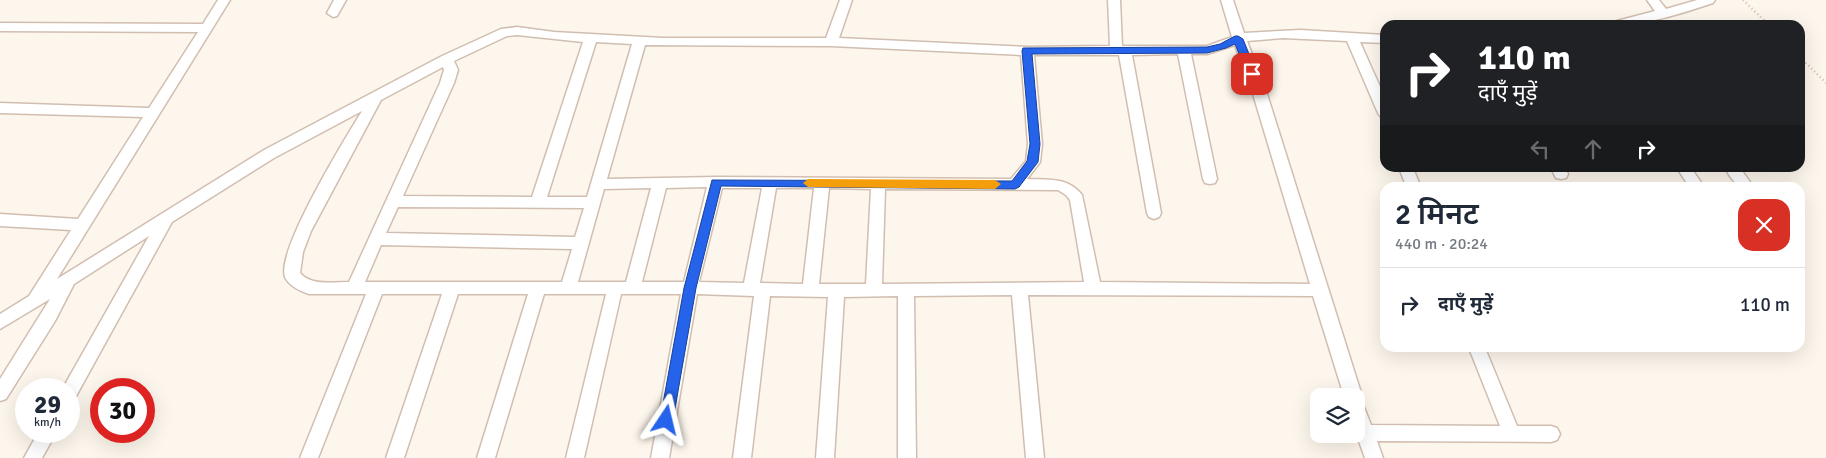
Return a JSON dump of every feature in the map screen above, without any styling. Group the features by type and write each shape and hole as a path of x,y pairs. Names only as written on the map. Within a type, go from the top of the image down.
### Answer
{"street":[{"path":"33,303 224,0"},
{"path":"333,13 340,0"},
{"path":"832,42 846,0"},
{"path":"1114,0 1121,50 1154,212"},
{"path":"1227,0 1238,39 1259,92 1318,290 1350,388"},
{"path":"1653,0 1663,13"},
{"path":"1637,20 1663,13 1685,4 1709,0"},
{"path":"0,27 206,28"},
{"path":"0,322 269,154 447,59 490,37 505,32 518,31 554,36 640,40 832,42 1027,51 1184,50 1215,48 1238,39 1266,35 1380,39"},
{"path":"538,202 591,38"},
{"path":"1352,38 1380,102"},
{"path":"568,288 600,184 640,40"},
{"path":"1184,50 1210,178"},
{"path":"1015,185 1033,162 1035,144 1027,51"},
{"path":"354,288 447,84 451,70 447,59"},
{"path":"377,96 346,149 304,230 292,266 292,275 298,282 309,288 690,288 810,291 1019,288 1318,290"},
{"path":"0,108 153,113"},
{"path":"1735,172 1743,182"},
{"path":"600,184 716,182 1060,185 1076,195 1093,288"},
{"path":"660,458 690,288 716,182"},
{"path":"575,458 623,288 660,183"},
{"path":"742,458 757,290 770,183"},
{"path":"810,291 822,183"},
{"path":"874,291 878,184"},
{"path":"394,201 594,203"},
{"path":"77,378 167,216"},
{"path":"0,220 82,225"},
{"path":"376,239 582,243"},
{"path":"0,394 49,316 67,281"},
{"path":"309,458 377,287"},
{"path":"395,458 452,288"},
{"path":"486,458 538,288"},
{"path":"1019,288 1035,458"},
{"path":"825,458 836,291"},
{"path":"906,291 907,458"},
{"path":"1479,352 1512,434"},
{"path":"1374,458 1365,433 1550,434"},
{"path":"33,458 41,443"}],"path":[{"path":"1744,0 1764,20"},
{"path":"1805,62 1826,82"}],"slow traffic":[{"path":"808,183 995,184"}],"route":[{"path":"666,420 690,288 716,182 1015,185 1033,162 1035,144 1027,51 1207,50 1223,46 1238,39 1252,74"}]}
